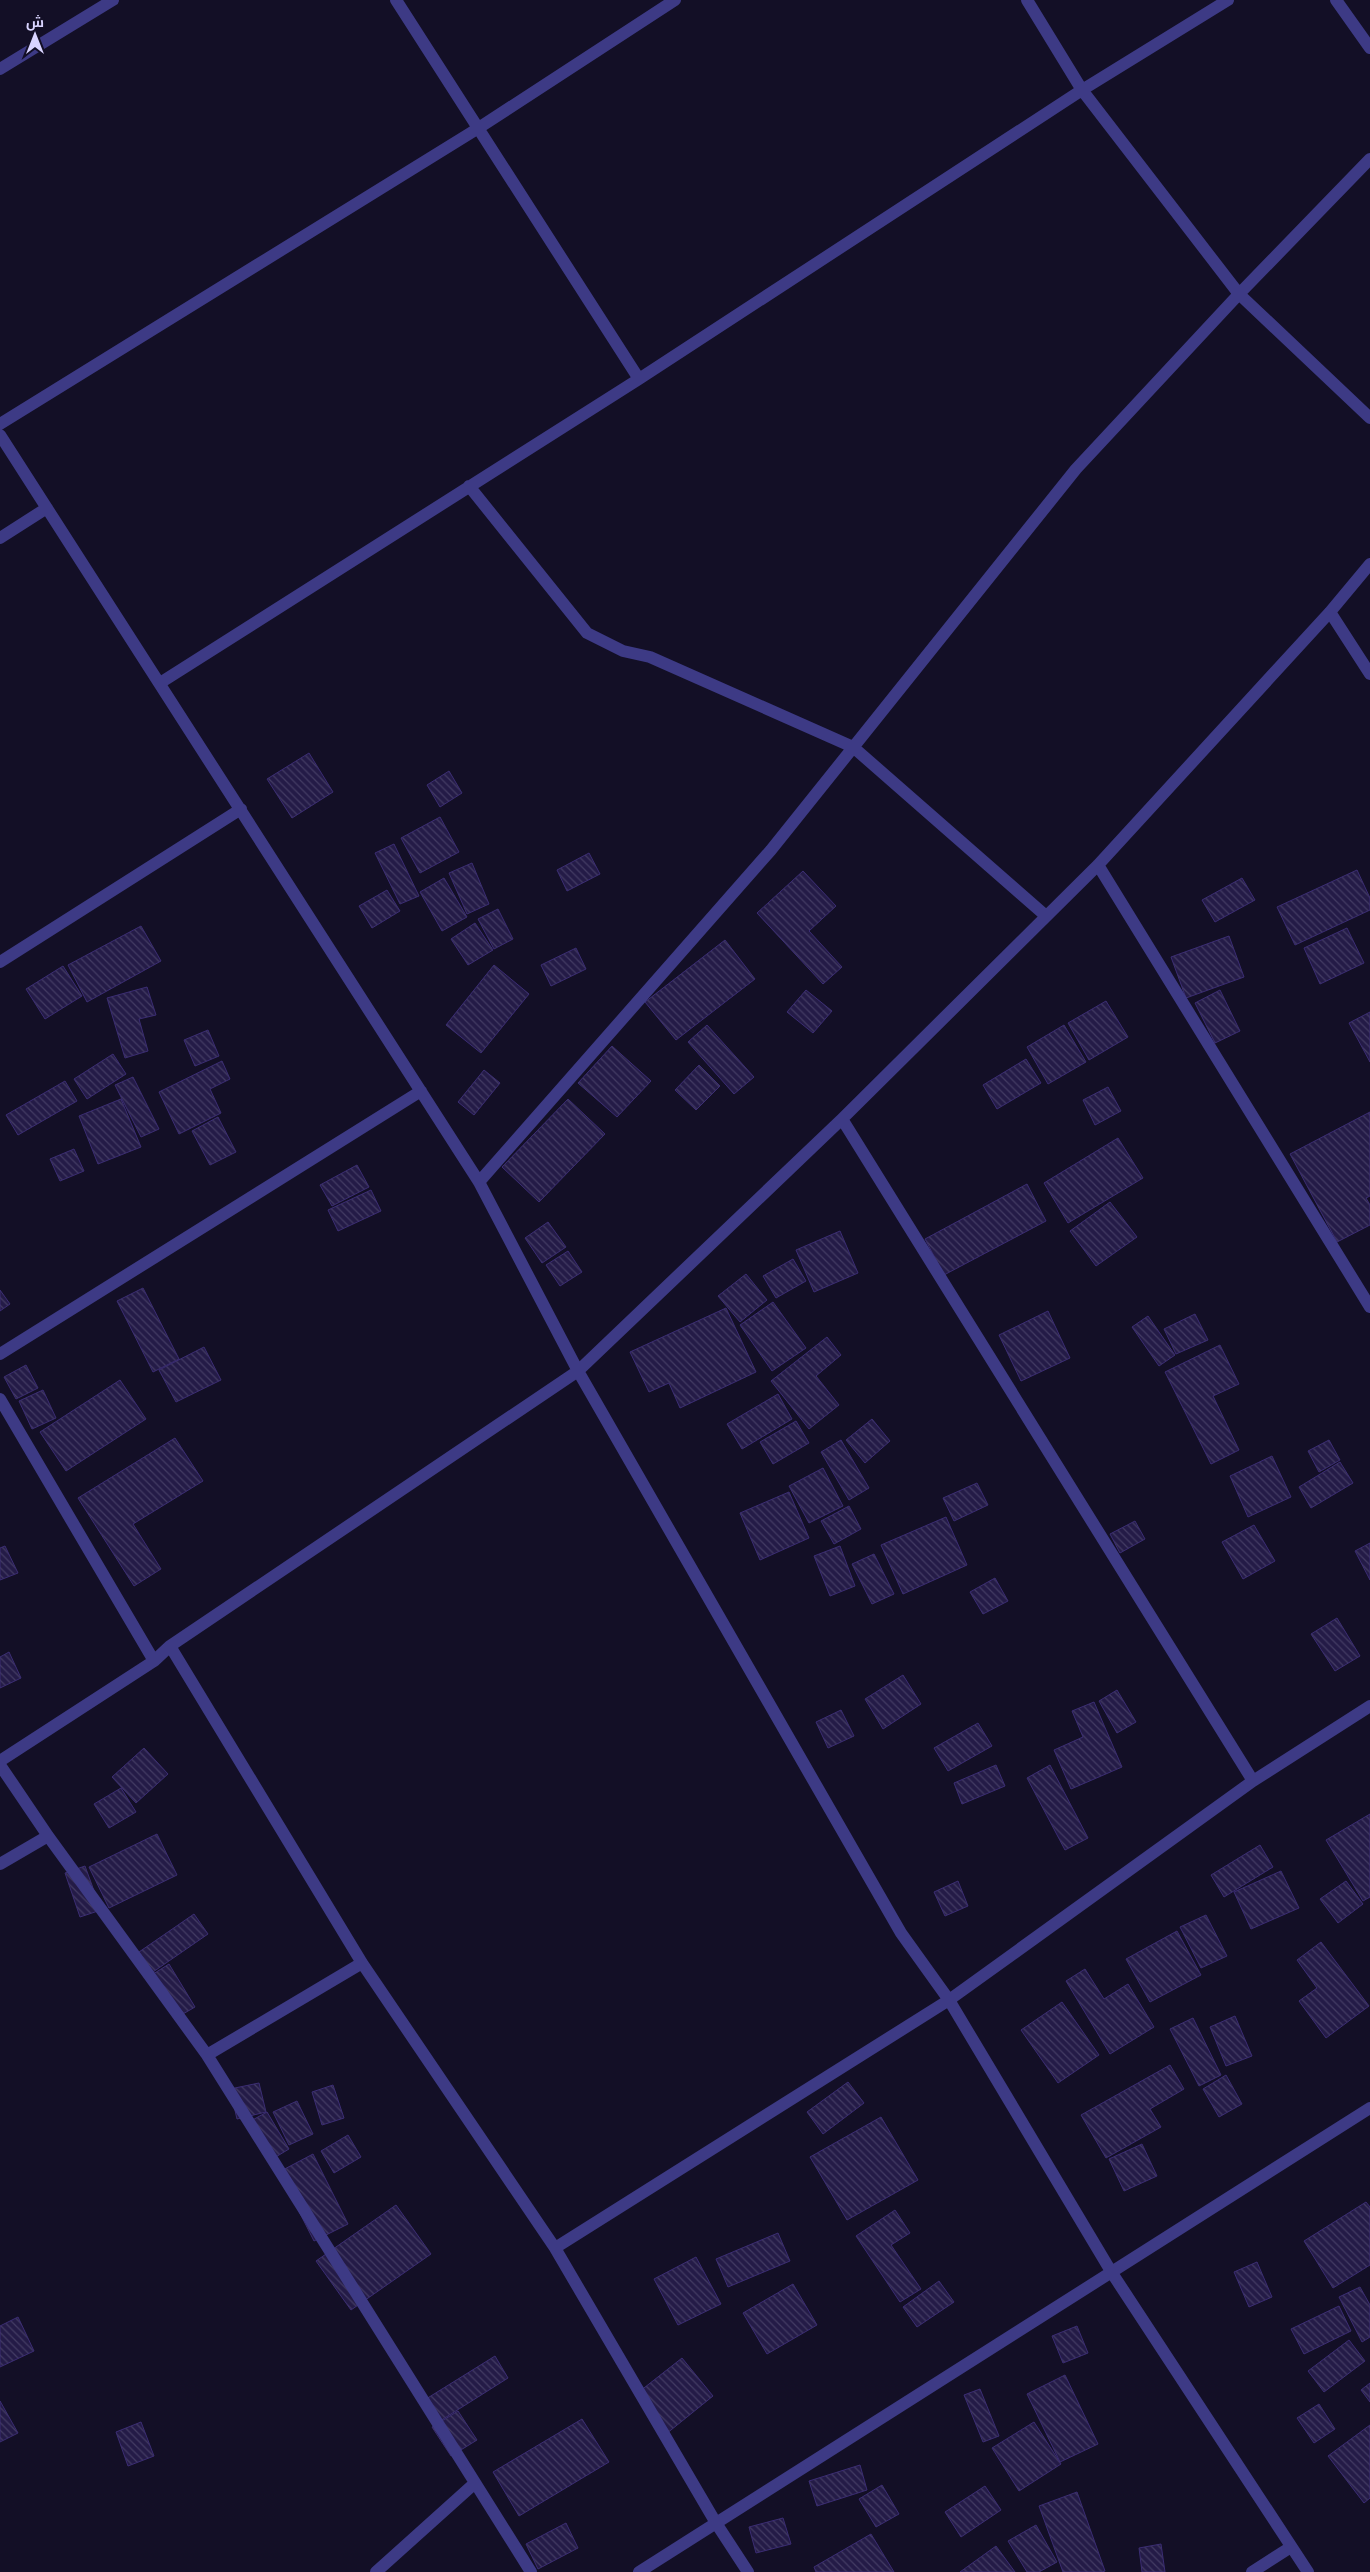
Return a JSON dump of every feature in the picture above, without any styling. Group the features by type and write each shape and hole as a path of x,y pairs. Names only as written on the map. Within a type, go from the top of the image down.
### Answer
{"street":[{"path":"0,70 113,0"},
{"path":"396,0 477,129 639,378"},
{"path":"0,424 477,129 675,0"},
{"path":"1027,0 1082,90 1239,294 1370,418"},
{"path":"160,683 639,378 1082,90 1228,0"},
{"path":"1336,0 1370,48"},
{"path":"479,1182 770,850 1076,469 1239,294 1370,159"},
{"path":"0,435 479,1182 578,1371 901,1933 949,2000 1112,2273 1308,2572"},
{"path":"470,486 588,633 623,651 650,657 853,747 1046,916"},
{"path":"0,538 47,508"},
{"path":"0,1761 154,1661 170,1646 578,1371 842,1119 1098,865 1330,612 1370,564"},
{"path":"1330,612 1370,674"},
{"path":"0,962 241,809"},
{"path":"1098,865 1366,1292 1370,1307"},
{"path":"0,1354 421,1091"},
{"path":"842,1119 1254,1781"},
{"path":"0,1399 154,1661"},
{"path":"170,1646 362,1964 555,2248 716,2523 748,2572"},
{"path":"555,2248 949,2000 1254,1781 1370,1706"},
{"path":"0,1765 48,1836 207,2055 531,2572"},
{"path":"0,1864 48,1836"},
{"path":"207,2055 362,1964"},
{"path":"639,2572 1370,2108"},
{"path":"376,2572 475,2483"},
{"path":"1252,2572 1292,2547"}],"building":[{"path":"309,753 333,792 292,818 267,779"},
{"path":"449,771 462,793 440,807 427,785"},
{"path":"440,817 459,852 420,873 401,838"},
{"path":"394,844 419,896 400,904 375,853"},
{"path":"589,853 600,874 567,891 557,870"},
{"path":"472,863 489,904 467,914 449,873"},
{"path":"1357,870 1370,898 1370,910 1295,945 1277,907"},
{"path":"803,871 836,906 809,931 842,967 823,984 757,913"},
{"path":"444,878 467,917 442,931 420,892"},
{"path":"1242,878 1255,900 1215,922 1202,900"},
{"path":"387,890 400,911 372,928 359,906"},
{"path":"498,909 513,939 494,949 478,919"},
{"path":"475,923 493,950 468,965 451,939"},
{"path":"141,926 161,961 87,1002 68,965"},
{"path":"1347,928 1364,963 1320,984 1304,948"},
{"path":"1229,936 1244,977 1186,998 1171,957"},
{"path":"725,940 755,979 676,1040 645,1002"},
{"path":"576,948 586,969 551,986 541,965"},
{"path":"494,965 529,994 481,1053 446,1025"},
{"path":"63,966 82,996 45,1019 26,989"},
{"path":"147,987 156,1015 139,1019 148,1051 125,1058 107,998"},
{"path":"806,990 832,1011 813,1033 787,1012"},
{"path":"1220,990 1240,1031 1215,1043 1195,1003"},
{"path":"1106,1001 1128,1037 1089,1060 1068,1023"},
{"path":"1370,1012 1370,1062 1349,1023"},
{"path":"707,1025 754,1077 734,1094 688,1042"},
{"path":"1064,1025 1086,1062 1048,1084 1027,1047"},
{"path":"208,1030 219,1056 195,1066 184,1040"},
{"path":"612,1046 651,1081 617,1117 578,1083"},
{"path":"113,1054 126,1074 87,1099 74,1079"},
{"path":"1026,1059 1041,1083 997,1109 983,1085"},
{"path":"222,1061 230,1079 210,1089 221,1113 179,1134 159,1092"},
{"path":"699,1065 720,1086 696,1110 675,1090"},
{"path":"484,1070 500,1083 474,1115 458,1102"},
{"path":"133,1077 159,1129 141,1137 115,1085"},
{"path":"65,1081 77,1101 18,1135 6,1115"},
{"path":"1108,1087 1121,1111 1095,1125 1083,1100"},
{"path":"121,1099 141,1147 98,1164 79,1116"},
{"path":"568,1099 605,1134 539,1202 502,1167"},
{"path":"1370,1112 1370,1196 1366,1198 1370,1205 1370,1225 1337,1242 1290,1154"},
{"path":"218,1117 236,1152 210,1165 192,1131"},
{"path":"1118,1138 1143,1178 1068,1223 1044,1183"},
{"path":"74,1149 84,1171 60,1181 50,1159"},
{"path":"357,1165 369,1187 332,1206 320,1185"},
{"path":"1027,1184 1046,1221 944,1275 925,1239"},
{"path":"371,1190 381,1211 338,1231 328,1210"},
{"path":"1110,1202 1137,1237 1096,1266 1070,1231"},
{"path":"548,1222 566,1247 542,1263 525,1238"},
{"path":"840,1231 858,1273 814,1292 796,1250"},
{"path":"568,1251 582,1272 560,1286 546,1265"},
{"path":"793,1259 806,1281 776,1298 763,1276"},
{"path":"746,1274 767,1300 740,1322 718,1296"},
{"path":"143,1288 179,1359 153,1372 117,1301"},
{"path":"0,1290 10,1304 0,1311"},
{"path":"773,1302 806,1348 772,1371 740,1325"},
{"path":"726,1308 756,1372 680,1408 669,1383 649,1392 630,1352"},
{"path":"1048,1311 1070,1358 1021,1381 999,1335"},
{"path":"1195,1314 1208,1340 1176,1354 1164,1329"},
{"path":"1148,1316 1175,1355 1159,1366 1132,1327"},
{"path":"827,1337 841,1355 816,1376 839,1405 809,1429 771,1381"},
{"path":"1220,1345 1239,1384 1213,1396 1239,1450 1211,1464 1165,1372"},
{"path":"204,1347 221,1380 176,1402 159,1370"},
{"path":"26,1365 38,1388 16,1399 4,1377"},
{"path":"120,1380 146,1419 66,1471 40,1432"},
{"path":"43,1390 56,1418 32,1429 19,1401"},
{"path":"778,1394 792,1419 742,1449 727,1424"},
{"path":"872,1419 890,1441 865,1463 846,1440"},
{"path":"796,1421 809,1443 773,1464 760,1442"},
{"path":"175,1438 203,1481 133,1524 161,1569 134,1586 78,1498"},
{"path":"841,1440 869,1488 849,1500 821,1452"},
{"path":"1329,1440 1340,1460 1319,1472 1308,1451"},
{"path":"1272,1456 1291,1497 1248,1517 1230,1476"},
{"path":"1340,1462 1353,1483 1311,1508 1299,1487"},
{"path":"823,1468 843,1506 809,1523 789,1486"},
{"path":"977,1483 988,1505 954,1521 943,1498"},
{"path":"789,1492 809,1538 760,1560 740,1513"},
{"path":"849,1506 861,1529 834,1544 821,1521"},
{"path":"946,1517 967,1565 903,1594 881,1545"},
{"path":"1135,1521 1145,1539 1120,1553 1110,1534"},
{"path":"1254,1525 1275,1561 1243,1579 1222,1542"},
{"path":"1370,1543 1370,1580 1355,1551"},
{"path":"5,1546 18,1573 0,1580 0,1548"},
{"path":"840,1546 855,1586 830,1596 814,1556"},
{"path":"874,1554 894,1594 872,1604 852,1564"},
{"path":"995,1578 1008,1601 983,1614 970,1592"},
{"path":"1337,1618 1360,1656 1335,1671 1311,1634"},
{"path":"9,1652 21,1678 0,1688 0,1657"},
{"path":"903,1675 921,1704 883,1729 865,1699"},
{"path":"1117,1690 1136,1722 1117,1733 1099,1701"},
{"path":"1094,1702 1122,1767 1071,1789 1054,1750 1083,1737 1072,1711"},
{"path":"841,1710 854,1736 828,1748 816,1722"},
{"path":"978,1723 992,1746 948,1771 934,1748"},
{"path":"144,1748 168,1774 136,1803 112,1777"},
{"path":"996,1765 1005,1786 962,1804 954,1783"},
{"path":"1050,1765 1088,1838 1065,1850 1027,1778"},
{"path":"121,1788 136,1812 109,1828 94,1804"},
{"path":"1370,1814 1370,1897 1363,1901 1326,1840"},
{"path":"157,1834 177,1875 109,1908 89,1867"},
{"path":"1260,1845 1273,1867 1224,1897 1211,1875"},
{"path":"85,1866 101,1910 80,1917 65,1873"},
{"path":"1281,1871 1299,1908 1251,1929 1234,1892"},
{"path":"958,1881 968,1906 945,1916 934,1892"},
{"path":"1346,1881 1363,1904 1338,1923 1320,1899"},
{"path":"194,1914 208,1934 153,1972 139,1952"},
{"path":"1206,1915 1227,1956 1201,1968 1180,1927"},
{"path":"1177,1931 1201,1975 1150,2002 1126,1959"},
{"path":"1321,1942 1369,2006 1326,2038 1299,2001 1317,1988 1297,1960"},
{"path":"169,1964 195,2007 176,2018 150,1976"},
{"path":"1085,1969 1104,1999 1128,1984 1154,2027 1110,2054 1066,1981"},
{"path":"1062,2002 1099,2055 1058,2083 1021,2030"},
{"path":"1235,2016 1252,2056 1226,2066 1210,2027"},
{"path":"1193,2018 1221,2075 1199,2086 1170,2029"},
{"path":"1170,2065 1184,2089 1150,2109 1161,2127 1106,2158 1081,2115"},
{"path":"1226,2075 1242,2104 1219,2117 1203,2089"},
{"path":"848,2082 864,2103 823,2134 807,2112"},
{"path":"259,2083 266,2112 237,2119 230,2089"},
{"path":"333,2085 344,2118 322,2125 312,2092"},
{"path":"297,2101 313,2134 289,2145 273,2112"},
{"path":"267,2112 289,2149 269,2161 247,2123"},
{"path":"881,2117 918,2180 847,2220 810,2157"},
{"path":"348,2135 361,2157 334,2173 321,2151"},
{"path":"1142,2144 1157,2176 1124,2191 1109,2159"},
{"path":"313,2154 348,2224 314,2241 279,2172"},
{"path":"1366,2202 1370,2207 1370,2265 1333,2288 1304,2241"},
{"path":"396,2205 431,2254 351,2310 316,2261"},
{"path":"895,2210 910,2233 891,2245 921,2289 900,2302 856,2236"},
{"path":"778,2233 790,2261 728,2287 716,2259"},
{"path":"696,2257 721,2304 678,2325 654,2279"},
{"path":"1257,2262 1272,2297 1249,2307 1234,2272"},
{"path":"939,2281 954,2302 917,2327 903,2307"},
{"path":"793,2284 817,2325 767,2354 743,2313"},
{"path":"1360,2287 1370,2305 1370,2337 1362,2342 1339,2297"},
{"path":"1339,2306 1351,2331 1304,2354 1291,2329"},
{"path":"18,2317 34,2351 0,2367 0,2326"},
{"path":"1077,2326 1088,2353 1063,2363 1052,2336"},
{"path":"1349,2340 1365,2361 1324,2392 1308,2371"},
{"path":"495,2356 508,2378 440,2421 426,2399"},
{"path":"682,2358 713,2396 666,2434 635,2395"},
{"path":"1065,2375 1098,2444 1060,2462 1027,2394"},
{"path":"1370,2383 1370,2402 1361,2390"},
{"path":"980,2389 999,2436 983,2442 964,2395"},
{"path":"0,2401 18,2433 0,2442"},
{"path":"1319,2404 1335,2429 1314,2443 1297,2418"},
{"path":"458,2411 477,2440 451,2456 432,2427"},
{"path":"582,2419 609,2462 519,2516 493,2472"},
{"path":"141,2422 154,2456 128,2466 116,2432"},
{"path":"1034,2422 1061,2464 1019,2491 992,2448"},
{"path":"1370,2425 1370,2498 1364,2503 1328,2456"},
{"path":"860,2465 867,2490 817,2506 809,2481"},
{"path":"882,2485 899,2514 876,2527 859,2499"},
{"path":"985,2486 1001,2510 961,2537 945,2512"},
{"path":"1077,2492 1105,2571 1102,2572 1063,2572 1039,2506"},
{"path":"783,2518 791,2544 756,2553 749,2527"},
{"path":"566,2523 578,2548 538,2569 526,2544"},
{"path":"1036,2525 1057,2562 1039,2572 1027,2572 1008,2541"},
{"path":"871,2534 894,2572 816,2572 814,2567"},
{"path":"1161,2544 1165,2572 1142,2572 1139,2548"},
{"path":"996,2546 1015,2572 960,2572"}]}
